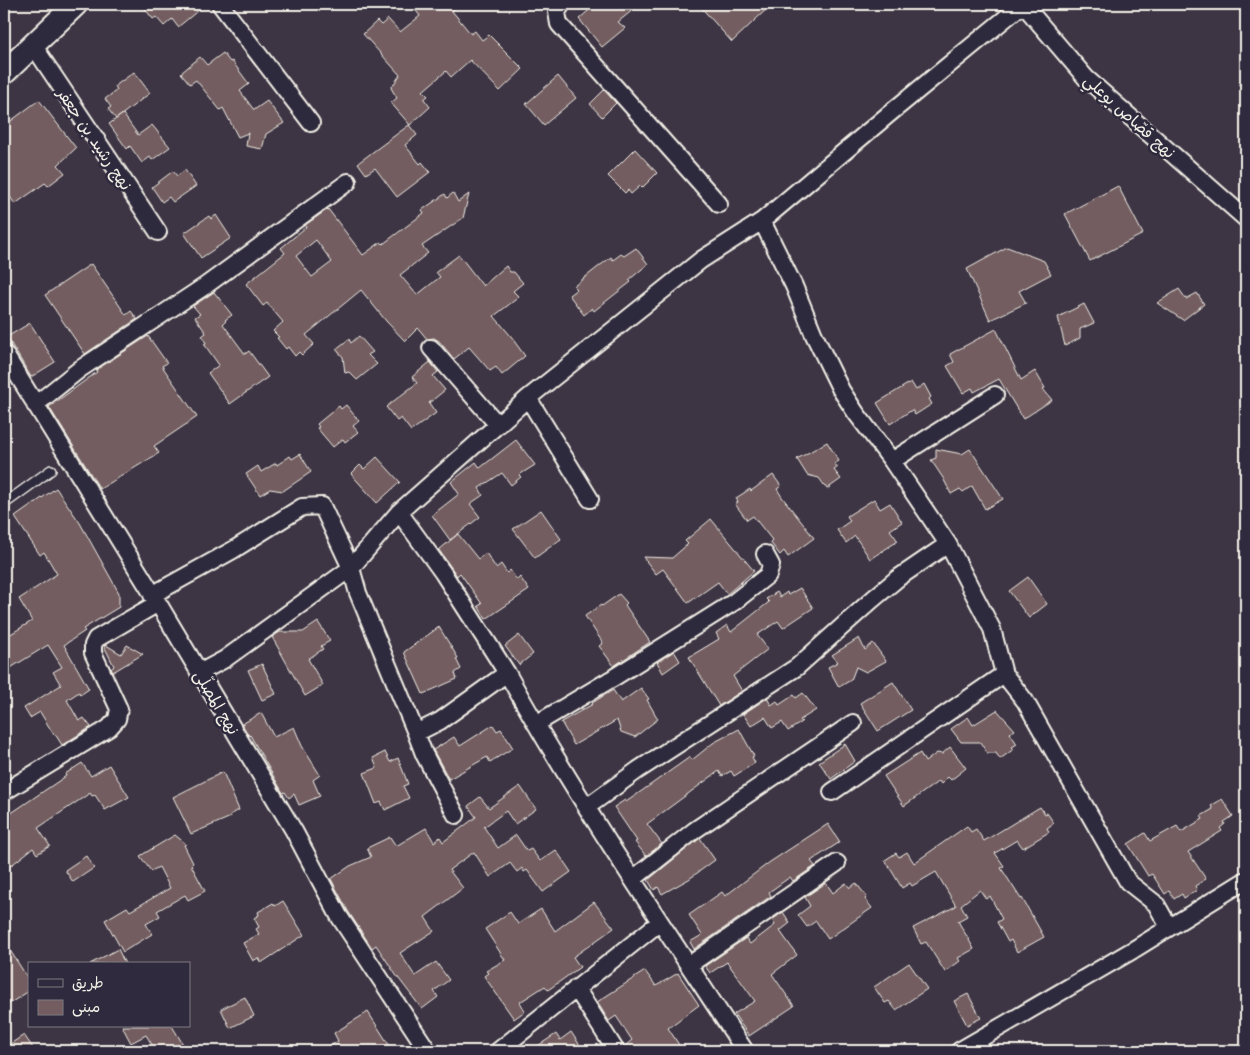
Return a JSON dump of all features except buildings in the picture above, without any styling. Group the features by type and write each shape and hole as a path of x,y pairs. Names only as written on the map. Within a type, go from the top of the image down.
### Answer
{"main road":[{"path":"5,69 76,4"}],"street":[{"path":"220,4 311,123"},
{"path":"562,4 557,12 559,24 719,204"},
{"path":"200,673 225,659 350,568 399,512 528,398 702,260 762,222 1023,4"},
{"name":"نهج قصّاص بوعلي","path":"1023,4 1086,78 1246,219"},
{"name":"نهج رشيد بن جعفر","path":"33,45 158,232"},
{"path":"35,405 80,369 205,286 348,182"},
{"path":"762,222 794,286 814,335 841,390 948,544 992,629 1004,674 1026,701 1128,882 1156,904 1169,928"},
{"path":"431,348 498,425"},
{"name":"نهج المصلّى","path":"4,353 200,673 294,831 340,916 428,1051"},
{"path":"892,461 995,395"},
{"path":"528,398 590,499"},
{"path":"4,792 109,728 117,719 119,709 93,653 93,645 96,639 155,599 302,507 322,506 350,568 361,602 424,754 456,815"},
{"path":"399,512 442,573 507,673 536,724 660,922 745,1051"},
{"path":"588,807 638,770 797,667 892,583 948,544"},
{"path":"536,724 734,602 768,575 771,565 765,554"},
{"path":"416,733 440,721 507,673"},
{"path":"832,792 1004,674"},
{"path":"633,879 696,830 853,723"},
{"path":"689,965 837,863"},
{"path":"960,1051 1109,965 1246,880"},
{"path":"498,1051 660,922"},
{"path":"576,988 616,1051"}],"lane":[{"path":"4,504 51,470"}]}
